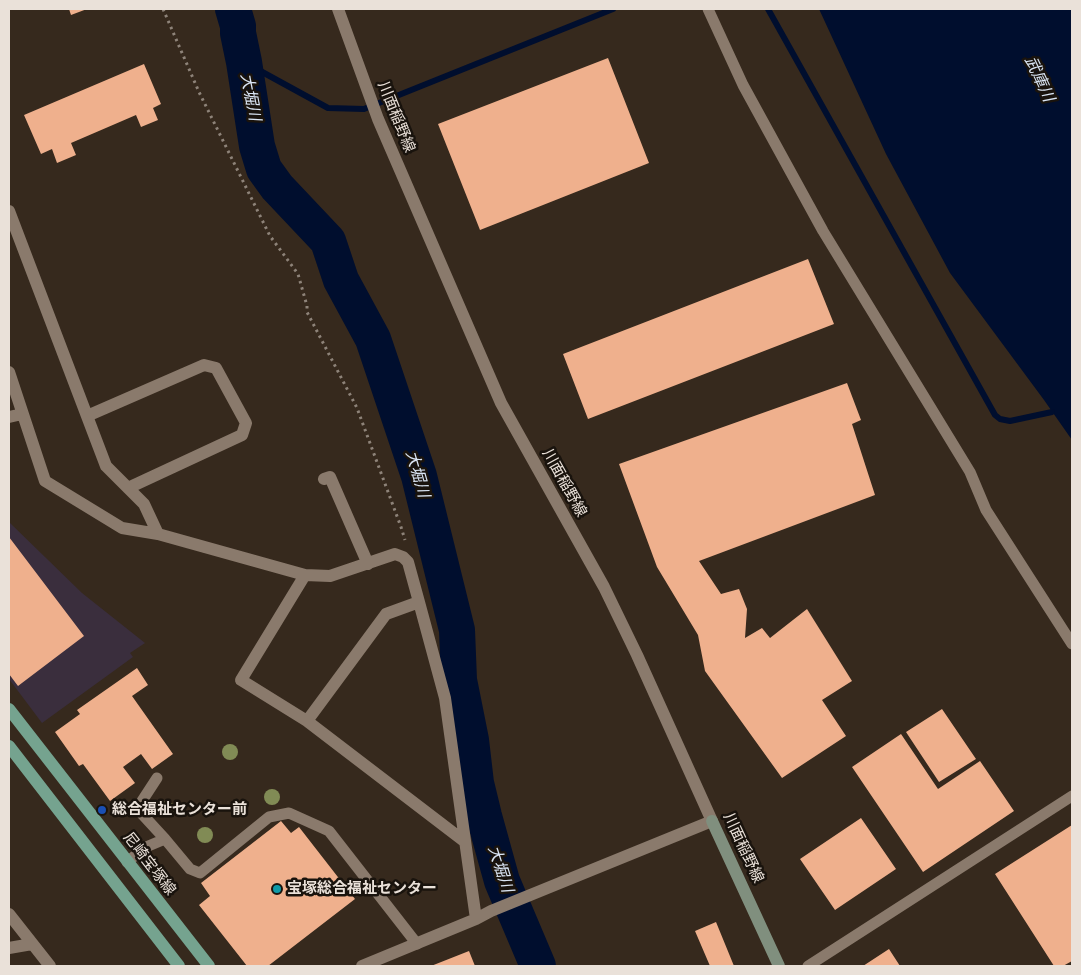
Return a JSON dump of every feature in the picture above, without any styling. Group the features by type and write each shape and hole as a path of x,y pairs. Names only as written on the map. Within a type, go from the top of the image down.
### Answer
{"main road":[{"name":"尼崎宝塚線","path":"9,709 126,862 209,966"},
{"path":"9,746 179,966"}],"street":[{"name":"川面稲野線","path":"338,9 378,119 501,403 604,586 779,966"},
{"path":"9,211 106,466 144,504 158,534"},
{"path":"87,416 204,365 216,368 246,423 242,435 128,488"},
{"path":"9,372 45,481 122,528 158,534 305,575 330,576 395,554 403,556 408,562 445,698 476,919"},
{"path":"9,417 22,414"},
{"path":"330,477 368,564"},
{"path":"305,575 241,680 307,721 464,841"},
{"path":"307,721 386,614 419,602"},
{"path":"362,966 534,893 712,821"},
{"path":"9,914 50,966"},
{"path":"9,948 32,944"}],"lane":[{"path":"708,9 743,85 823,231 970,472 986,510 1072,644"},
{"path":"158,778 142,801 142,814 190,869 200,872 269,818 289,813 329,831 417,944"},
{"path":"808,966 1072,796"},
{"path":"126,862 146,847 165,839"}],"path":[{"path":"163,9 199,92 270,236 298,274 308,306 307,312 357,408 401,526 406,547 403,556"}],"shaded area":[{"path":"9,522 82,593 145,643 130,653 133,657 42,723 9,679"}],"water":[{"name":"武庫川","path":"819,9 1072,9 1072,440 950,273 886,154"}],"building":[{"path":"69,9 87,9 71,15"},
{"path":"608,58 649,163 480,230 438,124"},
{"path":"144,64 161,104 153,108 158,120 141,127 136,115 71,143 76,155 57,163 52,149 41,154 24,115"},
{"path":"808,259 834,324 588,419 563,354"},
{"path":"847,383 861,420 852,424 875,495 699,561 721,594 739,589 747,609 745,638 762,628 770,638 807,609 852,681 822,700 846,736 782,778 705,671 698,635 657,567 619,464"},
{"path":"9,537 84,636 18,686 9,674"},
{"path":"137,668 148,685 132,696 173,754 152,769 141,754 123,767 135,783 110,801 83,764 79,766 55,732 80,714 77,710"},
{"path":"942,709 976,759 939,782 906,732"},
{"path":"901,734 938,789 980,761 1014,811 923,872 852,767"},
{"path":"861,818 896,869 835,910 800,859"},
{"name":"宝塚総合福祉センター","path":"281,821 291,833 299,827 355,899 268,966 247,966 199,905 210,896 201,883"},
{"path":"1072,825 1072,961 1063,966 1054,966 995,874"},
{"path":"716,922 734,966 710,966 695,931"},
{"path":"889,949 900,966 863,966"},
{"path":"469,951 475,966 431,966"}],"waterway":[{"name":"大堀川","path":"233,9 238,26 257,146 264,169 277,187 328,241 341,280 373,339 419,476 457,630 459,680 471,740 476,783 484,816 502,881 538,966"},
{"path":"244,62 328,108 364,109 613,9"},
{"path":"768,9 995,415 1000,419 1010,421 1052,412"}],"place":[{"name":"総合福祉センター前","path":"102,810"},
{"name":"宝塚総合福祉センター","path":"277,889"}]}
